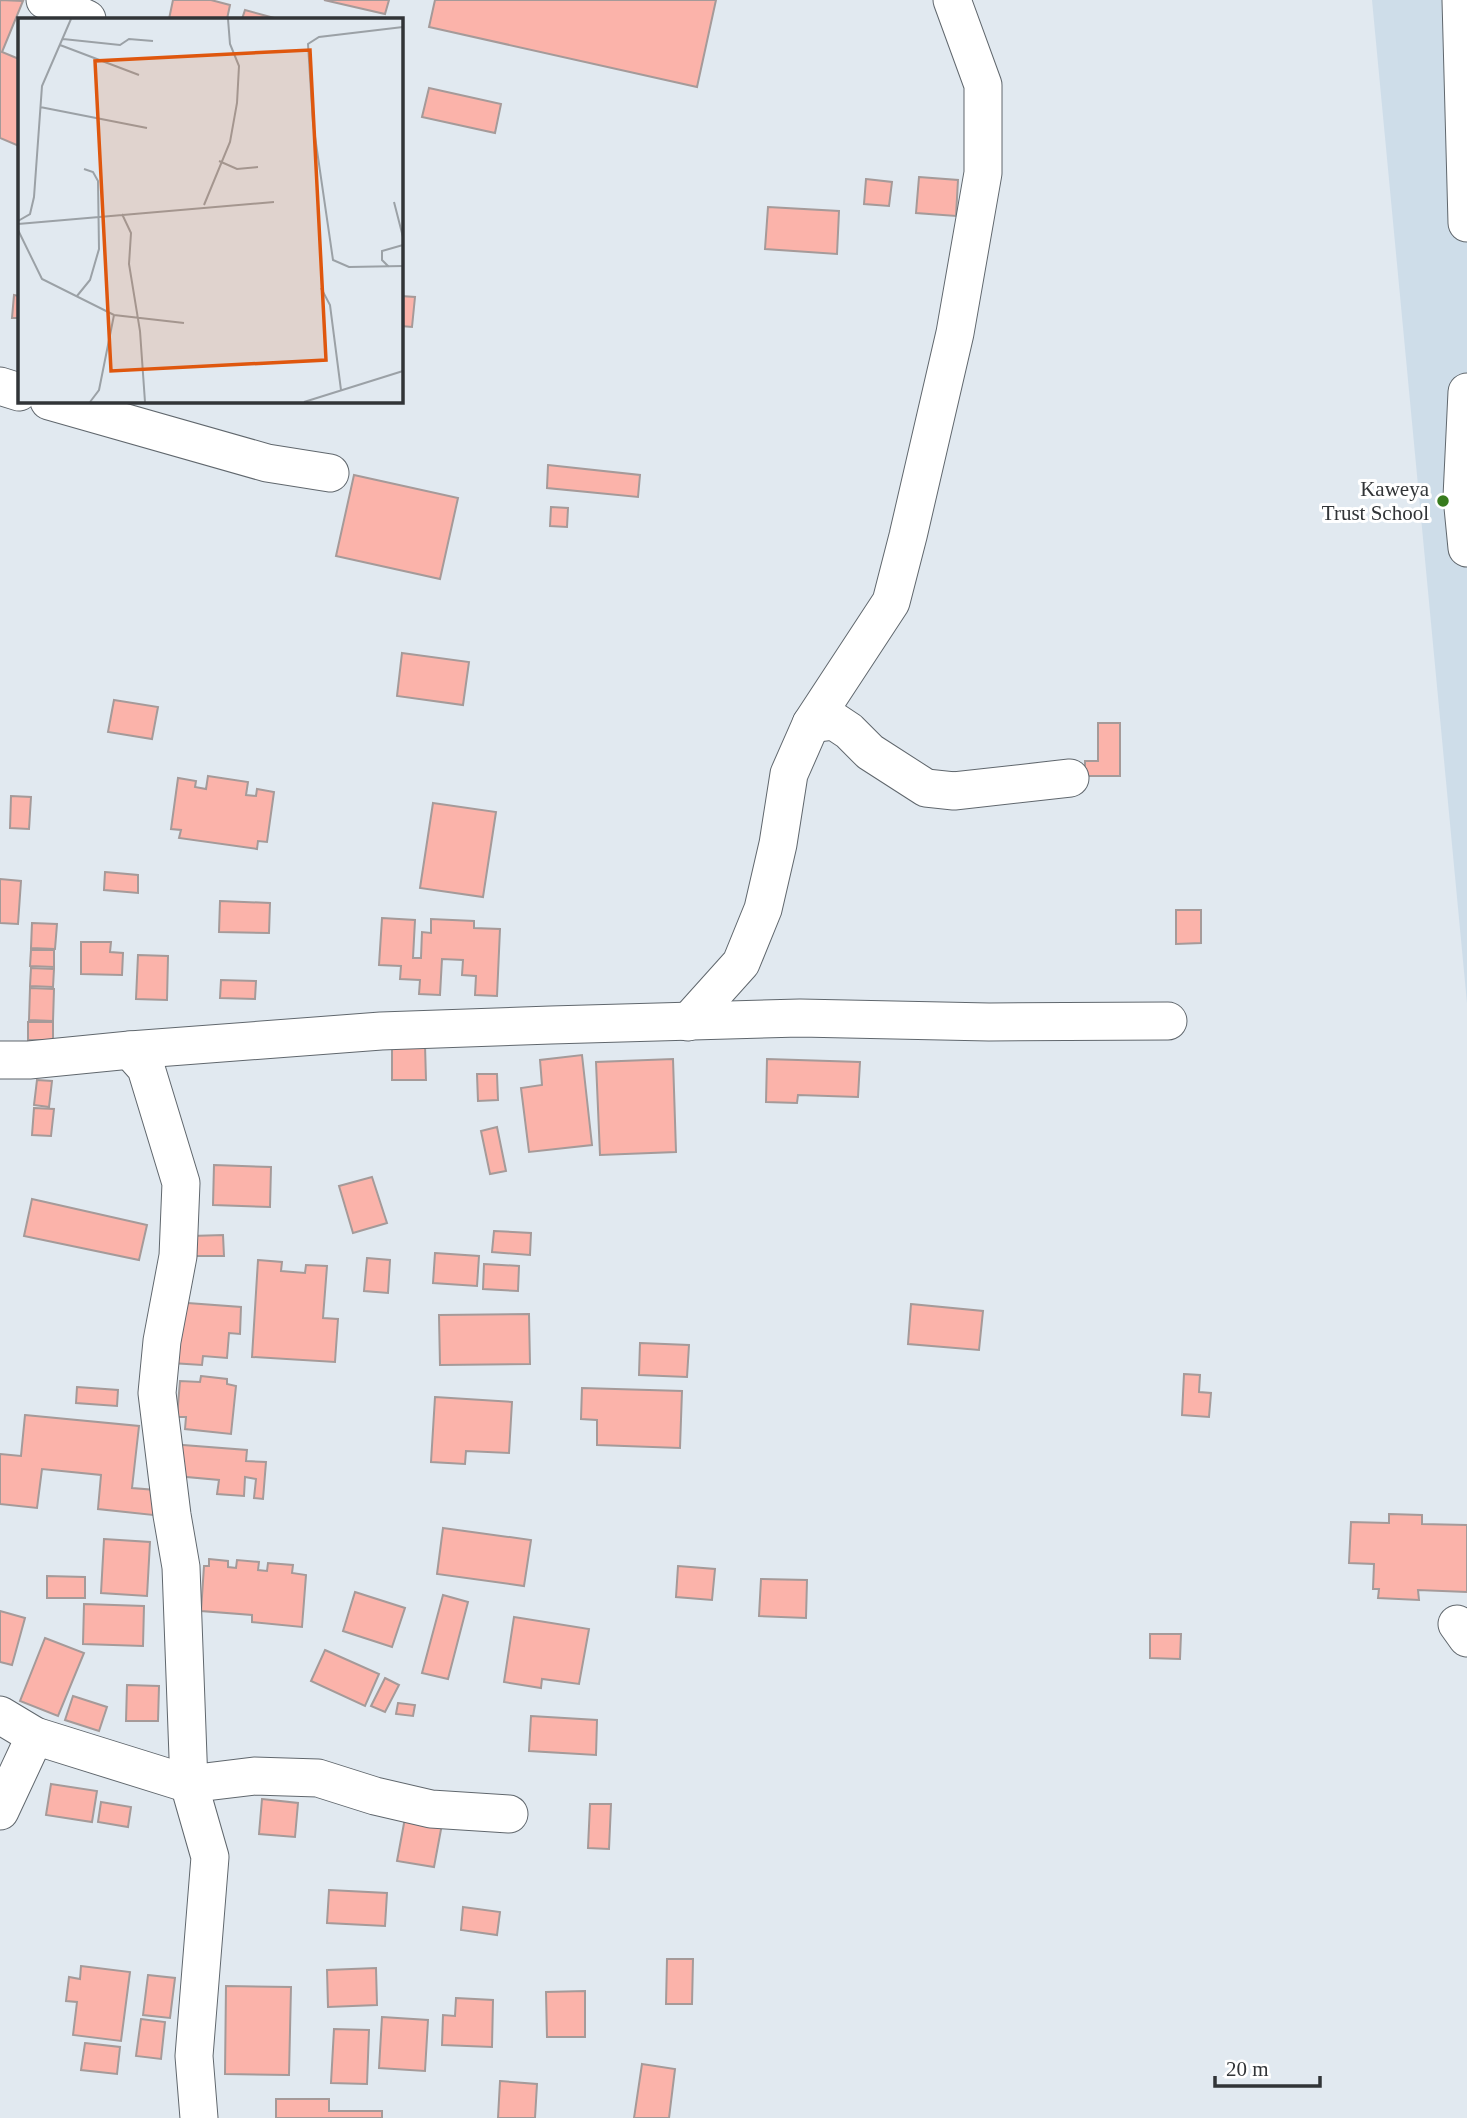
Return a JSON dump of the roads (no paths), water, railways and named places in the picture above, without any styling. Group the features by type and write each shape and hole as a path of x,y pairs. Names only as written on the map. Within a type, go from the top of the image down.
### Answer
{"street":[{"path":"45,0 85,18"},
{"path":"688,1022 741,963 763,909 778,844 789,774 811,724 891,602 955,333 983,173 983,85 952,0"},
{"path":"1461,0 1467,223"},
{"path":"0,386 18,392"},
{"path":"1467,392 1462,497 1467,548"},
{"path":"53,402 267,463 330,473"},
{"path":"811,724 834,721 849,731 870,752 926,788 954,791 1070,778"},
{"path":"0,1060 29,1060 381,1031 800,1018 989,1022 1168,1021"},
{"path":"130,1050 146,1068 181,1183 178,1256 162,1341 157,1393 181,1567 189,1784 210,1857 194,2056 199,2118"},
{"path":"0,1716 35,1736 189,1784 254,1776 318,1778 375,1796 431,1809 509,1814"},
{"path":"0,1811 35,1736"}],"place":[{"name":"Kaweya Trust School","path":"1443,501"}]}
